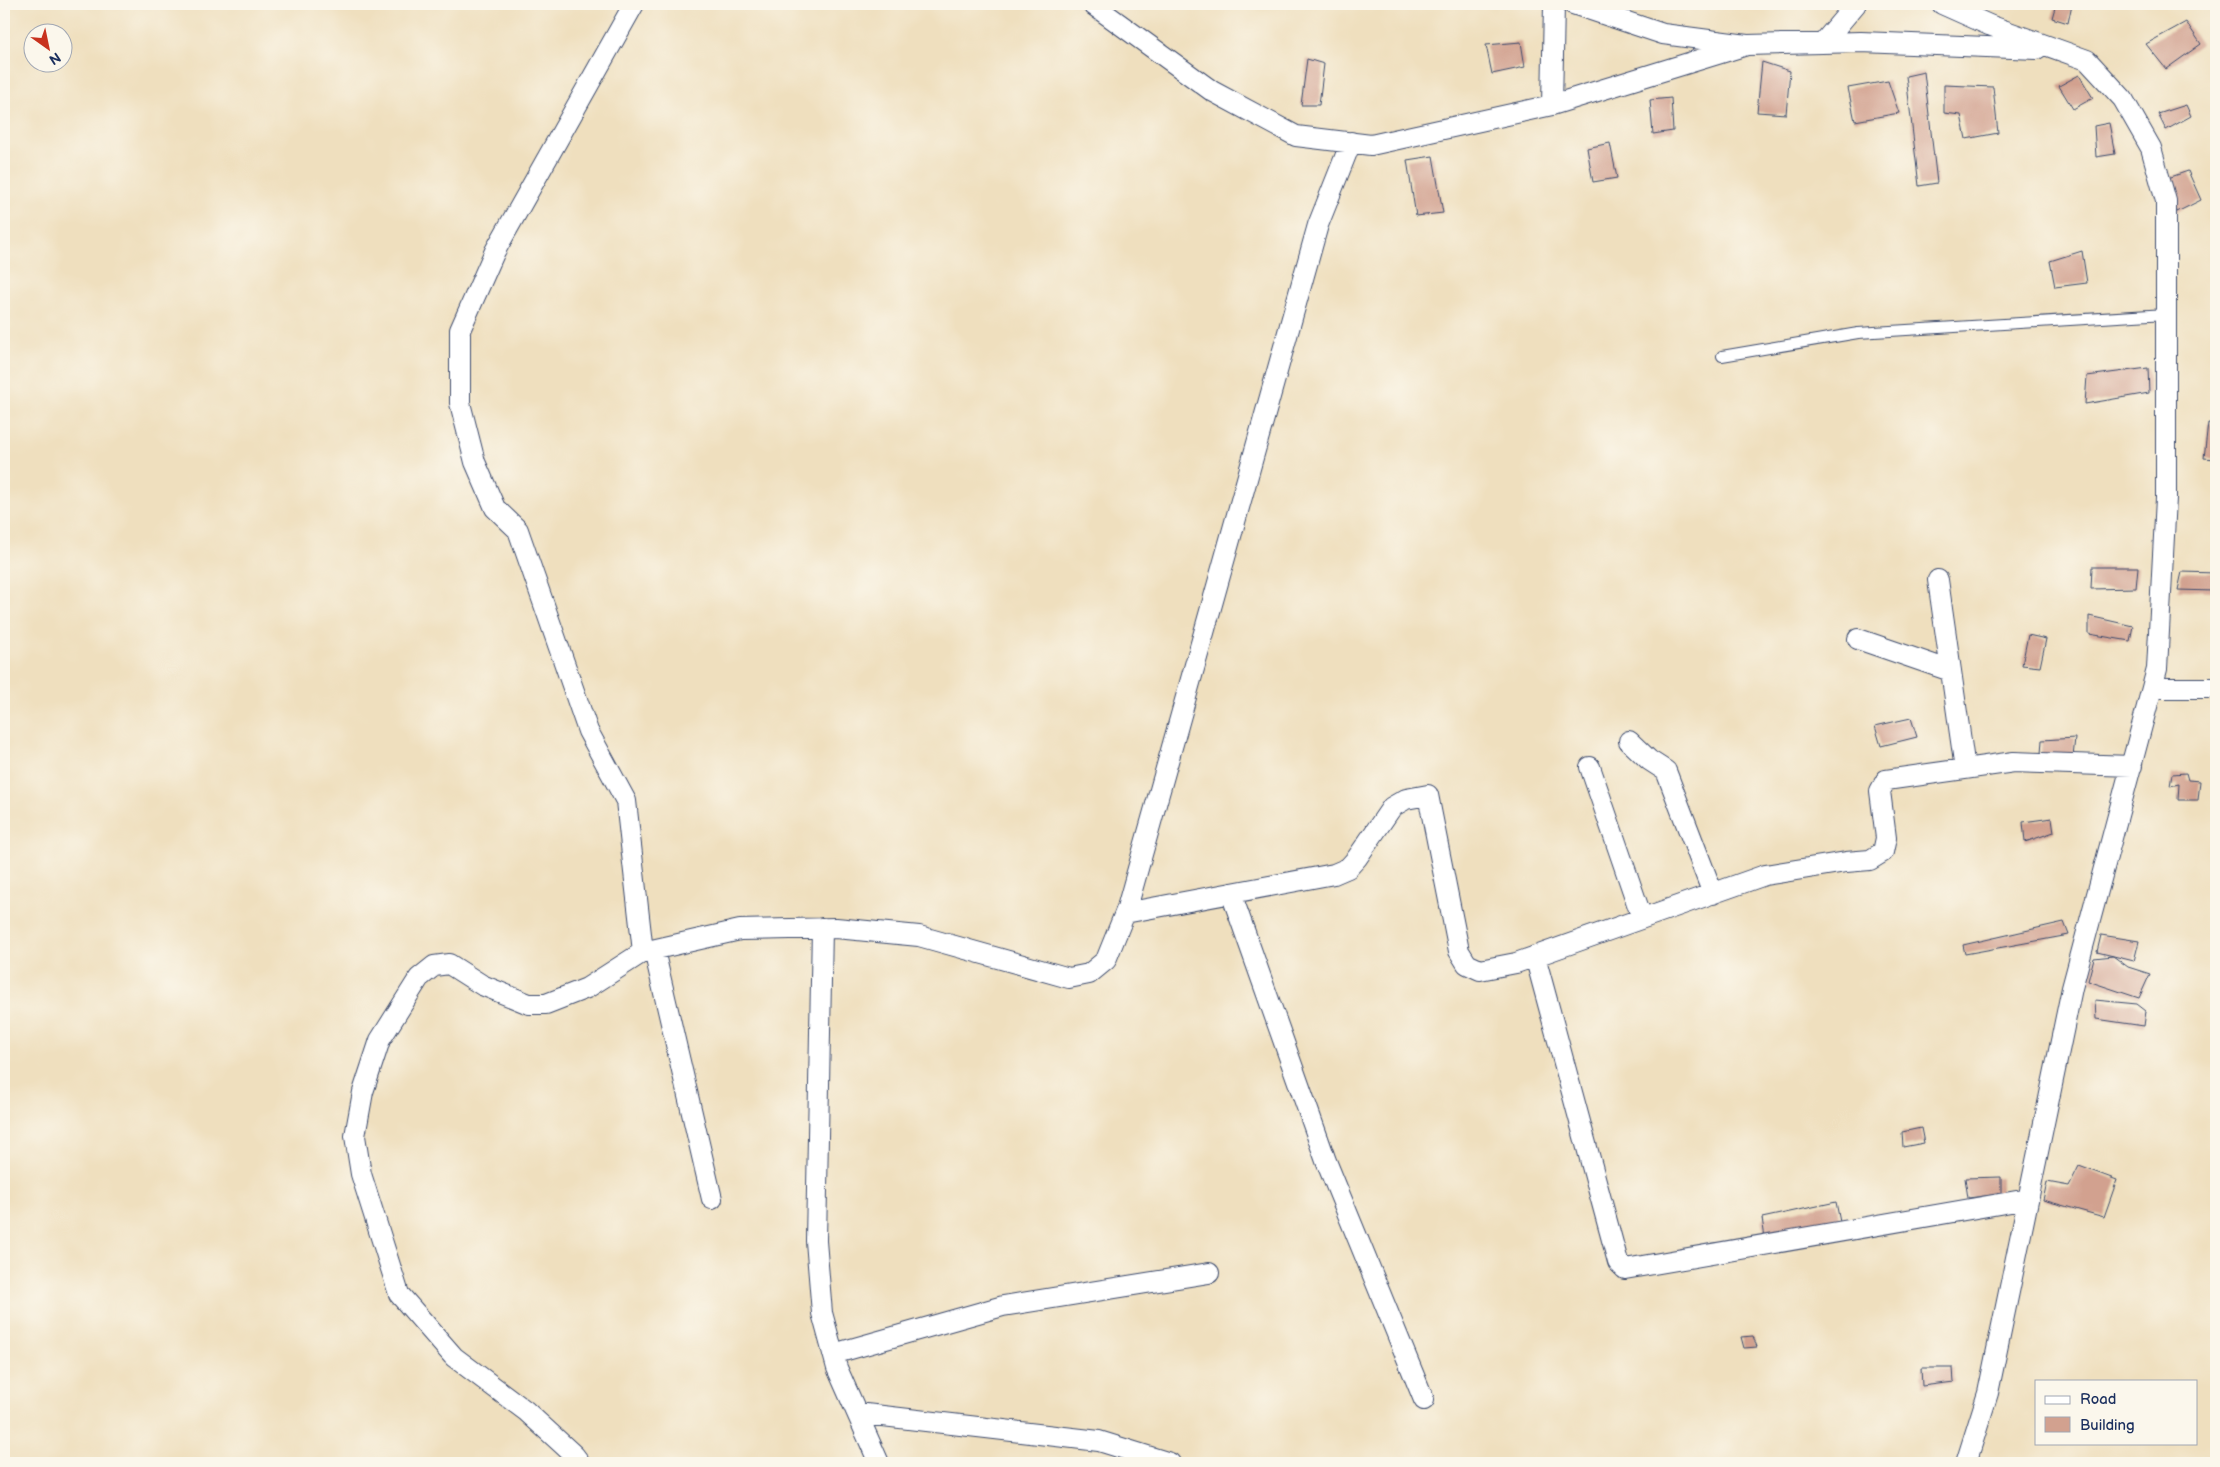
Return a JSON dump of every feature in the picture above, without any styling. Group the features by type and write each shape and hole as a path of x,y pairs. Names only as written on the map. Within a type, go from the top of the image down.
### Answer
{"street":[{"path":"634,4 495,251 460,330 460,403 475,462 495,508 518,530 588,731 626,800 649,951 712,1199"},
{"path":"1092,4 1212,91 1296,136 1371,145 1552,105 1747,45"},
{"path":"1552,105 1554,4"},
{"path":"1573,4 1663,34 1747,45 1861,42 2058,50"},
{"path":"1823,43 1856,4"},
{"path":"1942,4 1989,25 2088,60 2123,99 2151,148 2166,201 2166,498 2157,670 2072,988 1988,1393 1966,1463"},
{"path":"580,1463 574,1455 526,1410 454,1357 399,1294 361,1174 355,1136 363,1092 380,1040 419,978 434,966 449,964 482,985 529,1004 546,1004 587,988 649,951 740,930 822,928 919,936 1068,978 1089,974 1106,960 1125,913 1318,225 1352,142"},
{"path":"1938,580 1964,769"},
{"path":"1858,639 1951,671"},
{"path":"2152,688 2216,688"},
{"path":"1629,741 1649,760 1666,772 1713,894"},
{"path":"1125,913 1334,874 1348,868 1392,808 1406,799 1428,795 1459,951 1467,964 1480,970 1516,963 1765,875 1870,860 1883,852 1886,838 1880,791 1886,780 2014,762 2132,766"},
{"path":"1590,766 1642,918"},
{"path":"1231,893 1326,1161 1424,1400"},
{"path":"822,928 816,1241 822,1312 837,1368 879,1463"},
{"path":"1535,956 1618,1262 1625,1269 2028,1199"},
{"path":"834,1354 1003,1306 1209,1273"},
{"path":"857,1413 1099,1441 1170,1463"}],"lane":[{"path":"1722,356 1858,333 2166,314"}],"building":[{"path":"2056,4 2072,4 2068,23 2052,18"},
{"path":"2186,22 2201,44 2166,69 2146,44"},
{"path":"1521,42 1525,67 1492,74 1486,45"},
{"path":"1307,59 1324,64 1319,105 1301,105"},
{"path":"1762,62 1790,71 1786,114 1757,112"},
{"path":"1924,72 1937,183 1919,186 1906,76"},
{"path":"2079,75 2093,98 2073,109 2059,86"},
{"path":"1888,81 1899,113 1855,121 1848,88"},
{"path":"1944,85 1993,87 1998,133 1966,139 1961,115 1944,113"},
{"path":"1671,98 1673,131 1653,134 1650,100"},
{"path":"2186,105 2191,116 2166,130 2158,114"},
{"path":"2109,123 2115,154 2096,157 2094,126"},
{"path":"1610,143 1617,178 1593,182 1587,148"},
{"path":"1433,156 1443,213 1416,216 1407,160"},
{"path":"2188,171 2201,200 2177,212 2168,178"},
{"path":"2082,251 2087,283 2055,287 2050,261"},
{"path":"2148,368 2149,393 2085,404 2087,376"},
{"path":"2208,423 2216,424 2216,459 2204,458"},
{"path":"2092,567 2138,567 2136,588 2091,589"},
{"path":"2182,572 2216,573 2213,591 2178,590"},
{"path":"2089,616 2133,626 2130,641 2089,634"},
{"path":"2028,635 2046,639 2040,667 2022,665"},
{"path":"1911,718 1917,737 1881,746 1875,726"},
{"path":"2075,738 2073,757 2041,754 2042,740"},
{"path":"2186,773 2188,780 2200,781 2198,800 2178,800 2179,784 2170,786 2172,774"},
{"path":"2052,818 2054,832 2025,842 2023,822"},
{"path":"2064,922 2069,935 1965,954 1963,945"},
{"path":"2101,935 2139,941 2134,961 2097,952"},
{"path":"2113,956 2128,967 2150,974 2139,998 2088,981 2094,958"},
{"path":"2095,1000 2137,1004 2146,1011 2144,1026 2096,1019"},
{"path":"1921,1128 1924,1143 1903,1147 1902,1132"},
{"path":"2079,1166 2117,1180 2104,1217 2043,1200 2047,1182 2069,1186"},
{"path":"2001,1177 2001,1194 1968,1198 1965,1178"},
{"path":"1836,1202 1840,1222 1765,1238 1762,1218"},
{"path":"1753,1336 1757,1347 1744,1348 1741,1337"},
{"path":"1921,1368 1953,1368 1954,1382 1922,1386"}]}
